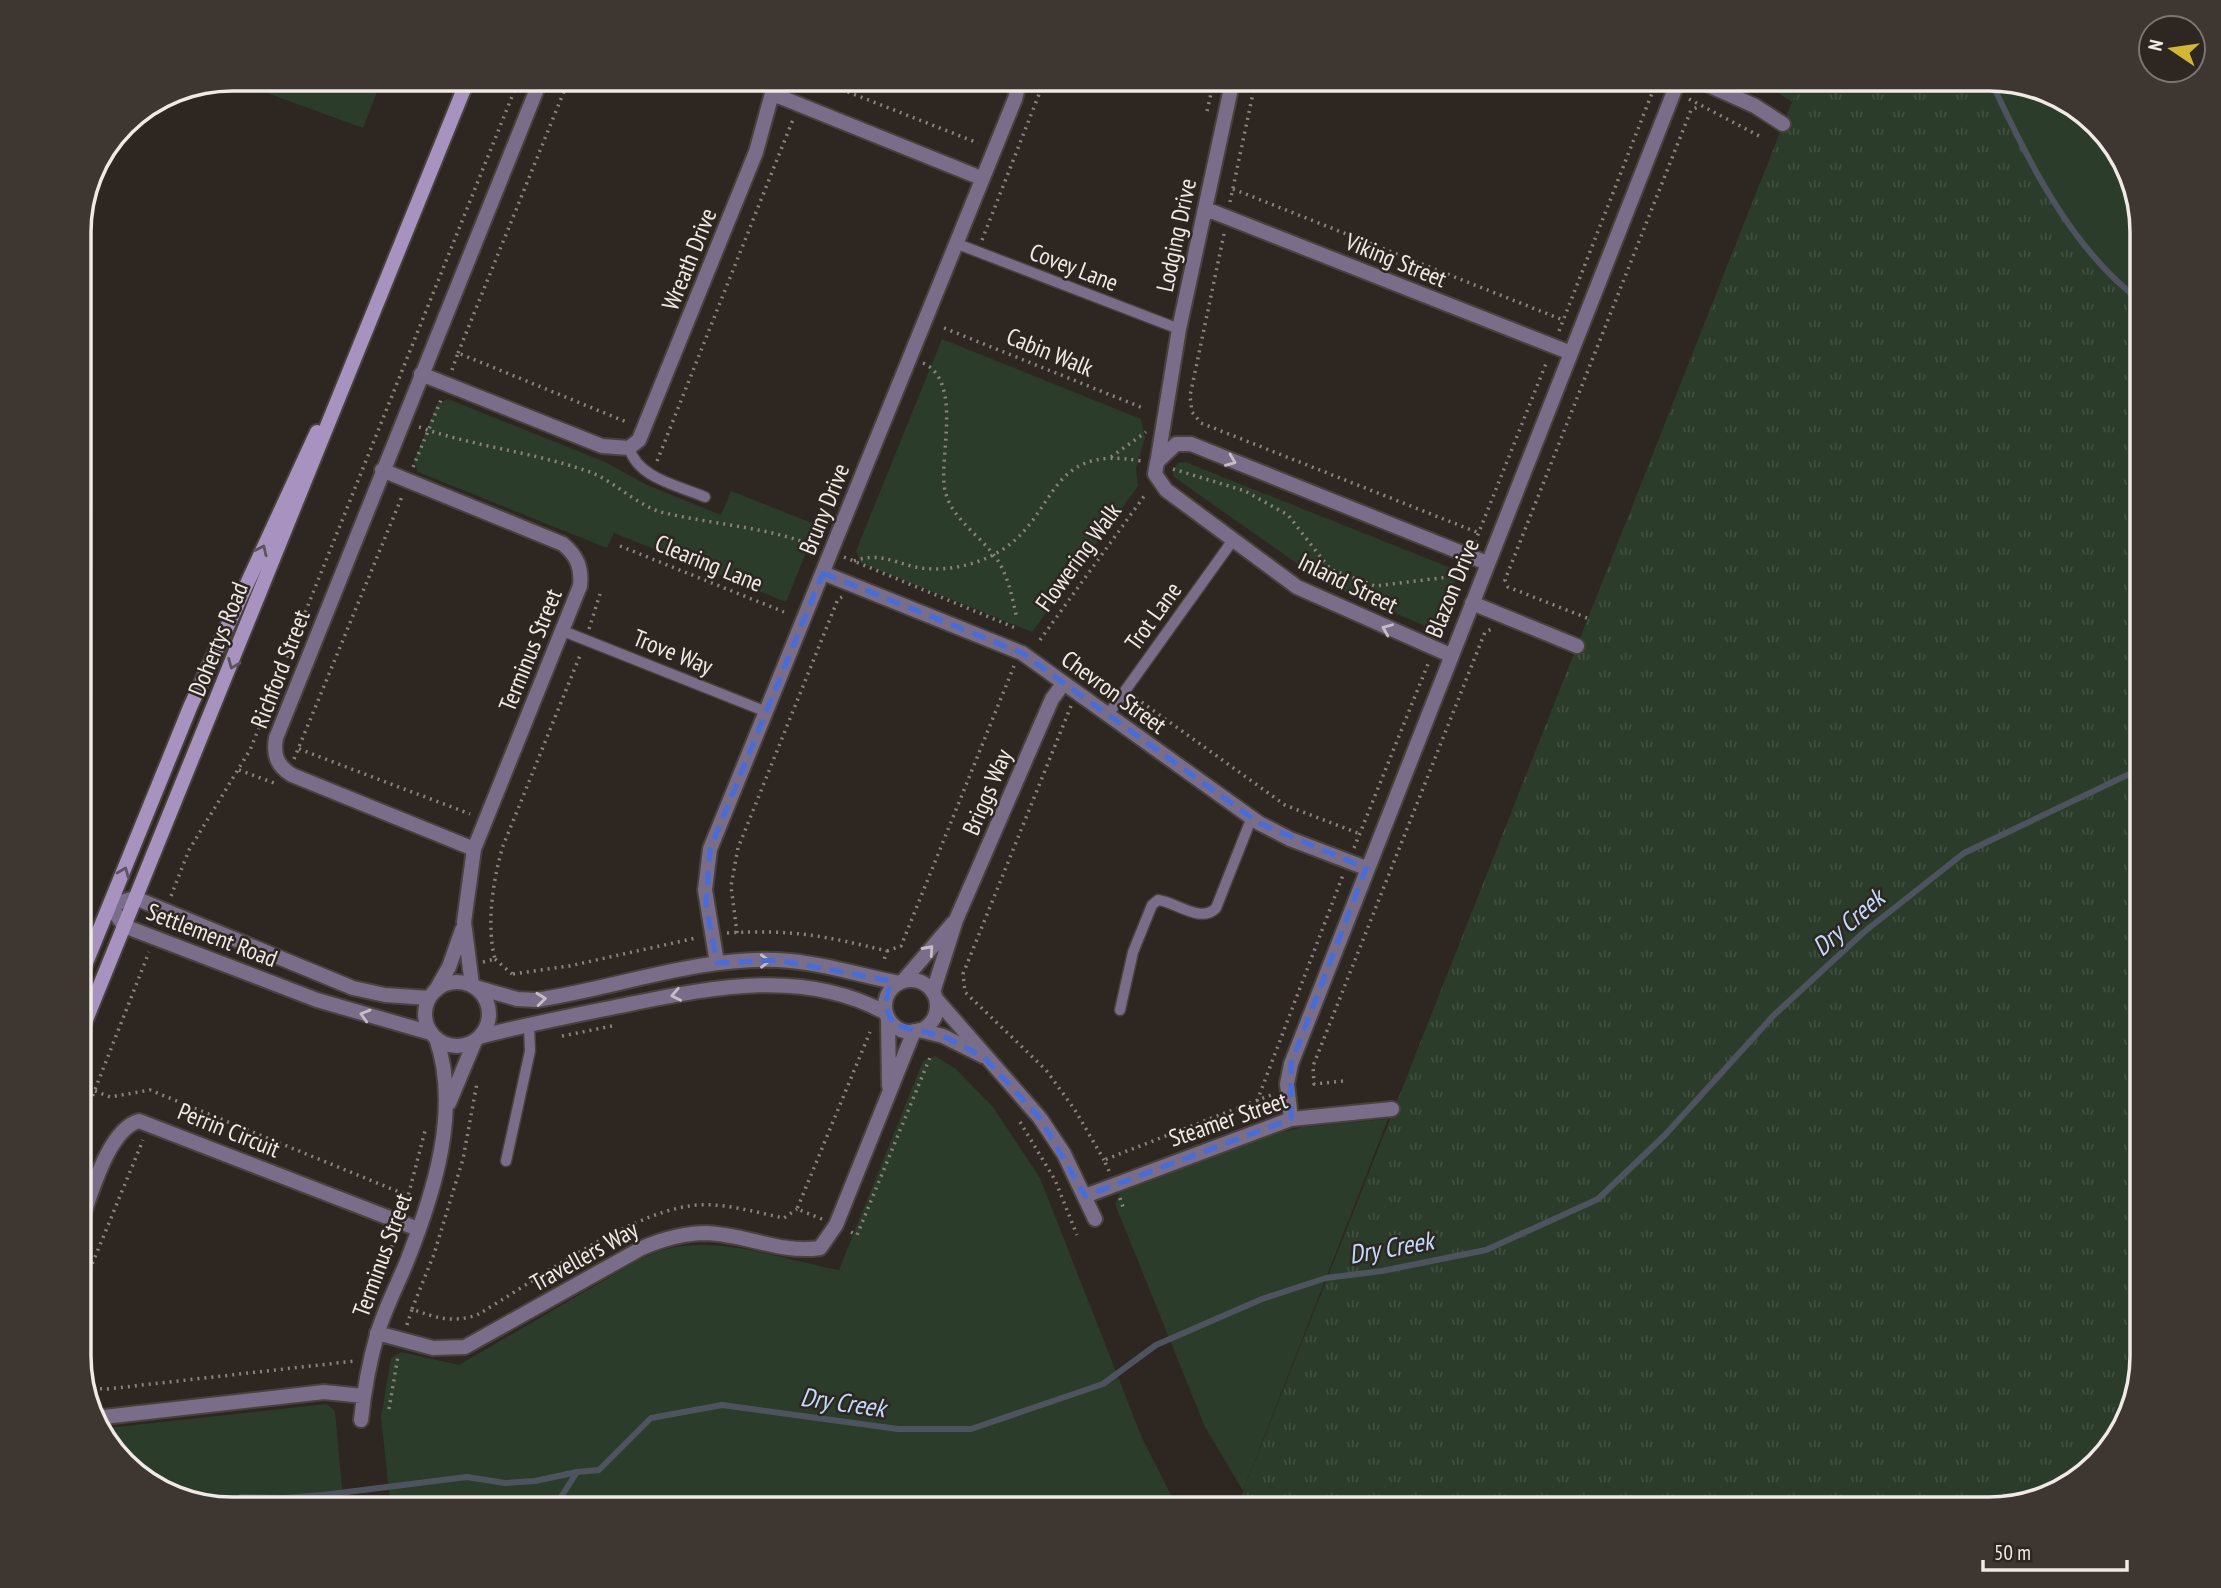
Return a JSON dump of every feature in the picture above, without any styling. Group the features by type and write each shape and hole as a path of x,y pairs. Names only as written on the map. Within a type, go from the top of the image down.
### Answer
{"main road":[{"name":"Dohertys Road","path":"91,1007 463,91"},
{"name":"Dohertys Road","path":"91,951 191,705 398,257"}],"street":[{"path":"382,470 536,91"},
{"name":"Wreath Drive","path":"629,448 639,440 645,429 756,152 774,91"},
{"path":"786,91 981,178"},
{"name":"Bruny Drive","path":"717,962 705,890 710,849 1017,91"},
{"name":"Lodging Drive","path":"1157,464 1179,329 1231,91"},
{"name":"Blazon Drive","path":"1291,1119 1287,1090 1291,1065 1366,868 1674,91"},
{"path":"1724,91 1783,124"},
{"name":"Viking Street","path":"1206,209 1571,353"},
{"path":"421,374 602,446 629,448"},
{"path":"1165,402 1169,422 1182,442 1487,563"},
{"path":"1157,464 1168,449 1182,442"},
{"name":"Inland Street","path":"1157,464 1156,474 1166,490 1297,587 1450,655"},
{"name":"Terminus Street","path":"382,470 562,544 573,552 578,562 580,586 563,631 468,846 464,922 474,986"},
{"name":"Richford Street","path":"289,773 277,761 274,751 276,738 382,470"},
{"name":"Chevron Street","path":"823,572 1022,653 1060,688 1107,716 1252,817 1290,839 1366,868"},
{"path":"1472,603 1577,646"},
{"name":"Briggs Way","path":"935,996 956,920 1060,688"},
{"path":"289,773 468,846"},
{"name":"Settlement Road","path":"433,994 385,995 354,988 166,908 135,898 110,905 124,926 317,1000 433,1035"},
{"name":"Briggs Way","path":"901,982 956,920"},
{"name":"Terminus Street","path":"433,994 449,967 464,922"},
{"path":"984,1056 943,1036 899,1029 887,1016 852,998 814,988 756,985 721,987 529,1024 455,1046 433,1035 425,1016 433,994 454,982 517,999 536,1000 717,962 778,960 818,965 901,982 920,981 1040,1118 1064,1154 1095,1219"},
{"path":"889,1088 887,996 901,982"},
{"path":"474,986 482,993 489,1011 489,1021 477,1039"},
{"path":"889,1088 917,1031 932,1021 935,996"},
{"name":"Terminus Street","path":"433,1035 446,1071 447,1107"},
{"name":"Terminus Street","path":"361,1420 377,1333 418,1229 431,1186 447,1107 477,1039"},
{"name":"Travellers Way","path":"377,1333 433,1348 465,1347 642,1248 668,1237 707,1233 797,1250 820,1248 836,1225 889,1088"},
{"name":"Steamer Street","path":"1084,1196 1291,1119 1392,1109"},
{"name":"Perrin Circuit","path":"91,1196 110,1148 124,1129 139,1121 418,1229"},
{"path":"105,1417 324,1392 364,1396"}],"lane":[{"name":"Covey Lane","path":"956,243 1179,329"},
{"path":"629,448 636,466 705,497"},
{"name":"Trot Lane","path":"1107,716 1233,540"},
{"name":"Trove Way","path":"563,631 767,712"},
{"path":"1120,1010 1133,952 1152,905 1165,901 1203,916 1210,914 1216,908 1252,817"},
{"path":"506,1161 530,1051 529,1024"}],"path":[{"path":"166,908 188,850 250,750 514,91"},
{"path":"408,481 564,91"},
{"path":"845,91 978,144"},
{"path":"975,250 985,235 1040,91"},
{"path":"1253,91 1190,396 1192,412 1200,423 1479,533"},
{"path":"1587,618 1508,587 1505,580 1691,110 1701,105 1707,91"},
{"path":"652,475 795,115"},
{"path":"1233,189 1563,320"},
{"name":"Cabin Walk","path":"944,328 1143,408"},
{"path":"458,353 667,437"},
{"path":"910,356 929,365 946,394 944,483 947,499 954,512 994,555 1010,587 1017,619"},
{"path":"386,410 402,421 465,443 526,453 592,473 662,513 771,533 831,552 1018,629"},
{"path":"1109,458 1146,432"},
{"path":"854,561 881,556 910,565 936,568 966,566 994,555 1021,537 1064,476 1080,465 1109,458 1157,464 1244,491 1288,515 1330,569 1374,586 1463,574 1480,581"},
{"path":"239,770 283,787 404,491 416,496"},
{"name":"Flowering Walk","path":"1040,640 1145,495"},
{"name":"Clearing Lane","path":"620,546 784,612"},
{"path":"737,933 731,886 738,848 838,599 849,595 852,584"},
{"path":"469,965 495,959 490,943 498,862 586,640 600,594"},
{"path":"1343,1081 1314,1084 1313,1066 1485,632 1499,626"},
{"path":"1010,648 1005,658 1025,671"},
{"path":"887,951 901,946 1015,664"},
{"path":"1060,688 1072,704 963,974 965,992 1045,1070 1075,1110 1116,1184 1124,1210"},
{"path":"1125,690 1285,805 1360,834"},
{"path":"299,749 472,815"},
{"path":"468,846 476,805"},
{"path":"91,1101 154,938"},
{"path":"412,1309 434,1254 463,1159 479,1077"},
{"path":"95,1091 110,1097 150,1090 410,1195"},
{"path":"1104,1160 1287,1090"},
{"path":"1017,1118 1055,1180 1077,1235"},
{"path":"91,1267 145,1134"},
{"path":"384,1230 396,1235"},
{"path":"95,1388 355,1361"}],"highlighted area":[{"path":"823,573 1022,653 1259,823 1366,868 1291,1064 1291,1119 1085,1196 1040,1118 984,1057 943,1036 893,1025 885,1004 891,981 778,960 717,963 706,905 710,849"}],"green space":[{"path":"262,91 377,91 363,128"},
{"path":"1775,91 1796,91 1792,102"},
{"path":"1796,91 1996,91 2010,121 2130,293 2130,1356 2123,1402 2111,1427 2089,1456 2068,1473 2035,1490 2008,1496 1241,1497"},
{"path":"1996,91 2035,98 2052,105 2075,120 2101,146 2116,169 2129,213 2130,292 2094,256 2073,229 2018,139"},
{"path":"942,339 1141,419 1145,438 1136,468 1138,486 1032,632 861,563 856,551"},
{"path":"448,399 605,462 647,485 721,515 731,491 817,525 786,602 614,533 607,548 418,472 414,461 437,404"},
{"path":"1185,462 1451,568 1456,579 1439,622 1428,627 1326,584 1174,477 1172,471 1178,463"},
{"path":"935,1056 956,1069 993,1107 1040,1178 1142,1438 1172,1497 390,1497 381,1417 391,1358 401,1352 459,1365 639,1260 663,1250 712,1245 764,1253 839,1270 923,1061"},
{"path":"1388,1119 1243,1491 1205,1427 1115,1204 1120,1193 1271,1135 1303,1127"},
{"path":"327,1404 335,1411 343,1497 232,1497 186,1490 146,1468 126,1449 110,1428"}],"waterway":[{"path":"1996,91 2035,170 2072,229 2093,256 2130,292"},
{"name":"Dry Creek","path":"561,1497 577,1472 599,1470 651,1418 722,1405 898,1429 971,1429 1103,1384 1156,1345 1262,1299 1326,1278 1382,1271 1486,1250 1598,1199 1665,1135 1774,1015 1864,932 1964,853 2130,774"},
{"path":"296,1497 467,1477 505,1483 535,1481 577,1472"}]}
